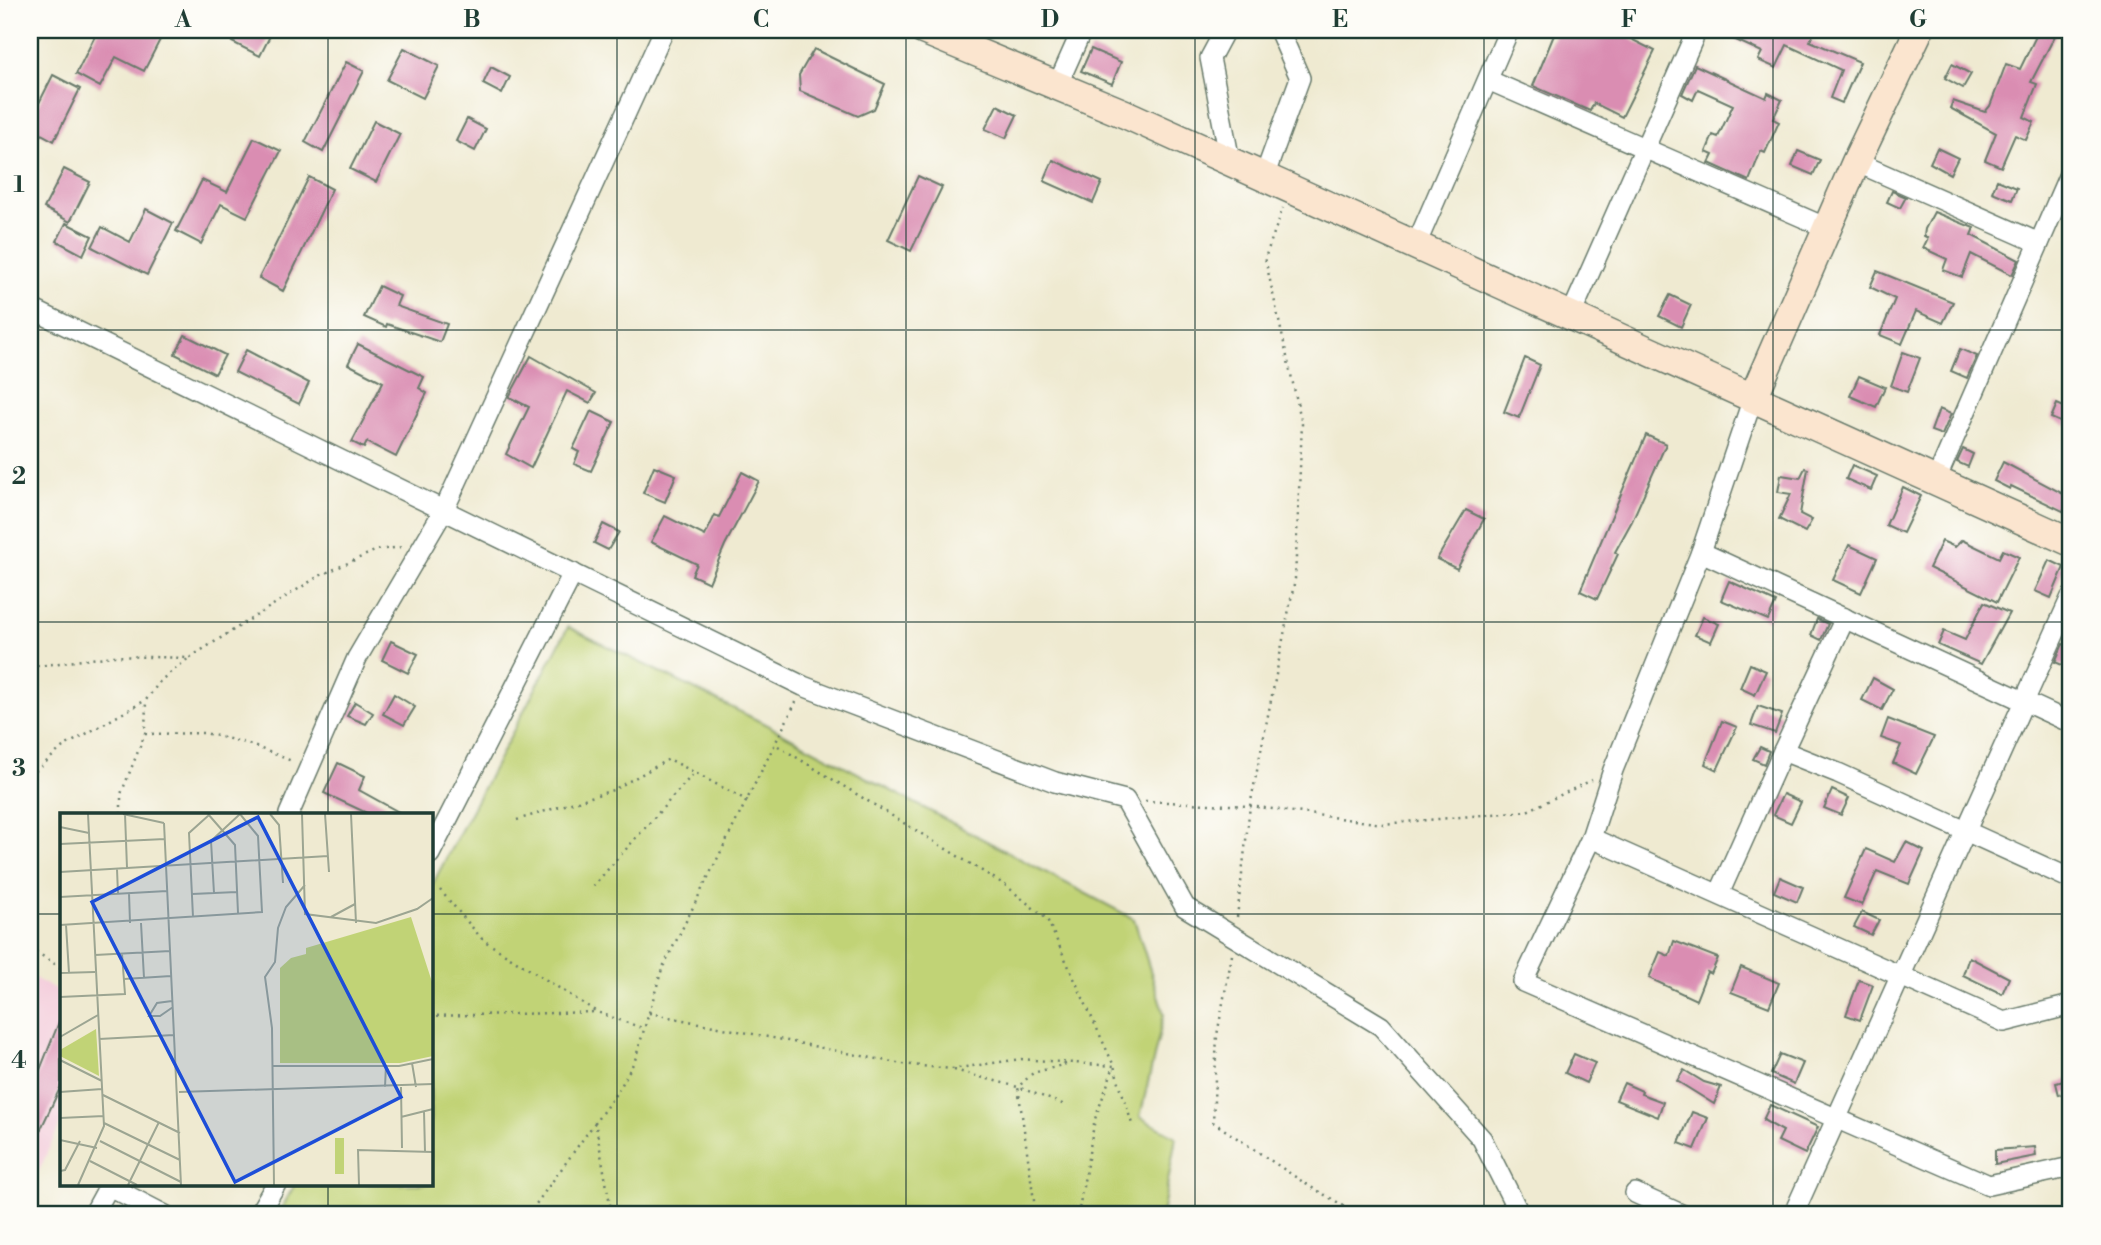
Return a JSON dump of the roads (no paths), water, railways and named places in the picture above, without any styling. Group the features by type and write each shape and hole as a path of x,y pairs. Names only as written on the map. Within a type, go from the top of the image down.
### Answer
{"street":[{"path":"289,813 357,658 444,510 664,30"},
{"path":"923,30 1230,161 2071,542"},
{"path":"1058,86 1082,30"},
{"path":"1226,30 1210,58 1230,161"},
{"path":"1264,177 1300,78 1279,30"},
{"path":"1416,245 1509,30"},
{"path":"1571,315 1697,30"},
{"path":"1919,30 1856,162 1753,398 1701,552 1613,770 1591,838 1523,982 1989,1185 2071,1167"},
{"path":"1488,79 1827,228"},
{"path":"1856,162 2039,243"},
{"path":"1936,481 2070,178"},
{"path":"30,308 803,686 1055,782 1125,800 1185,907 1381,1027 1482,1139 1520,1215"},
{"path":"1701,552 2071,723"},
{"path":"432,849 573,573"},
{"path":"1793,1215 2071,597"},
{"path":"1719,894 1845,618"},
{"path":"1783,751 1838,773 2071,879"},
{"path":"1591,838 2004,1022 2071,1005"},
{"path":"93,1215 109,1186"},
{"path":"112,1186 164,1215"},
{"path":"258,1215 275,1186"},
{"path":"1635,1193 1683,1215"}]}
